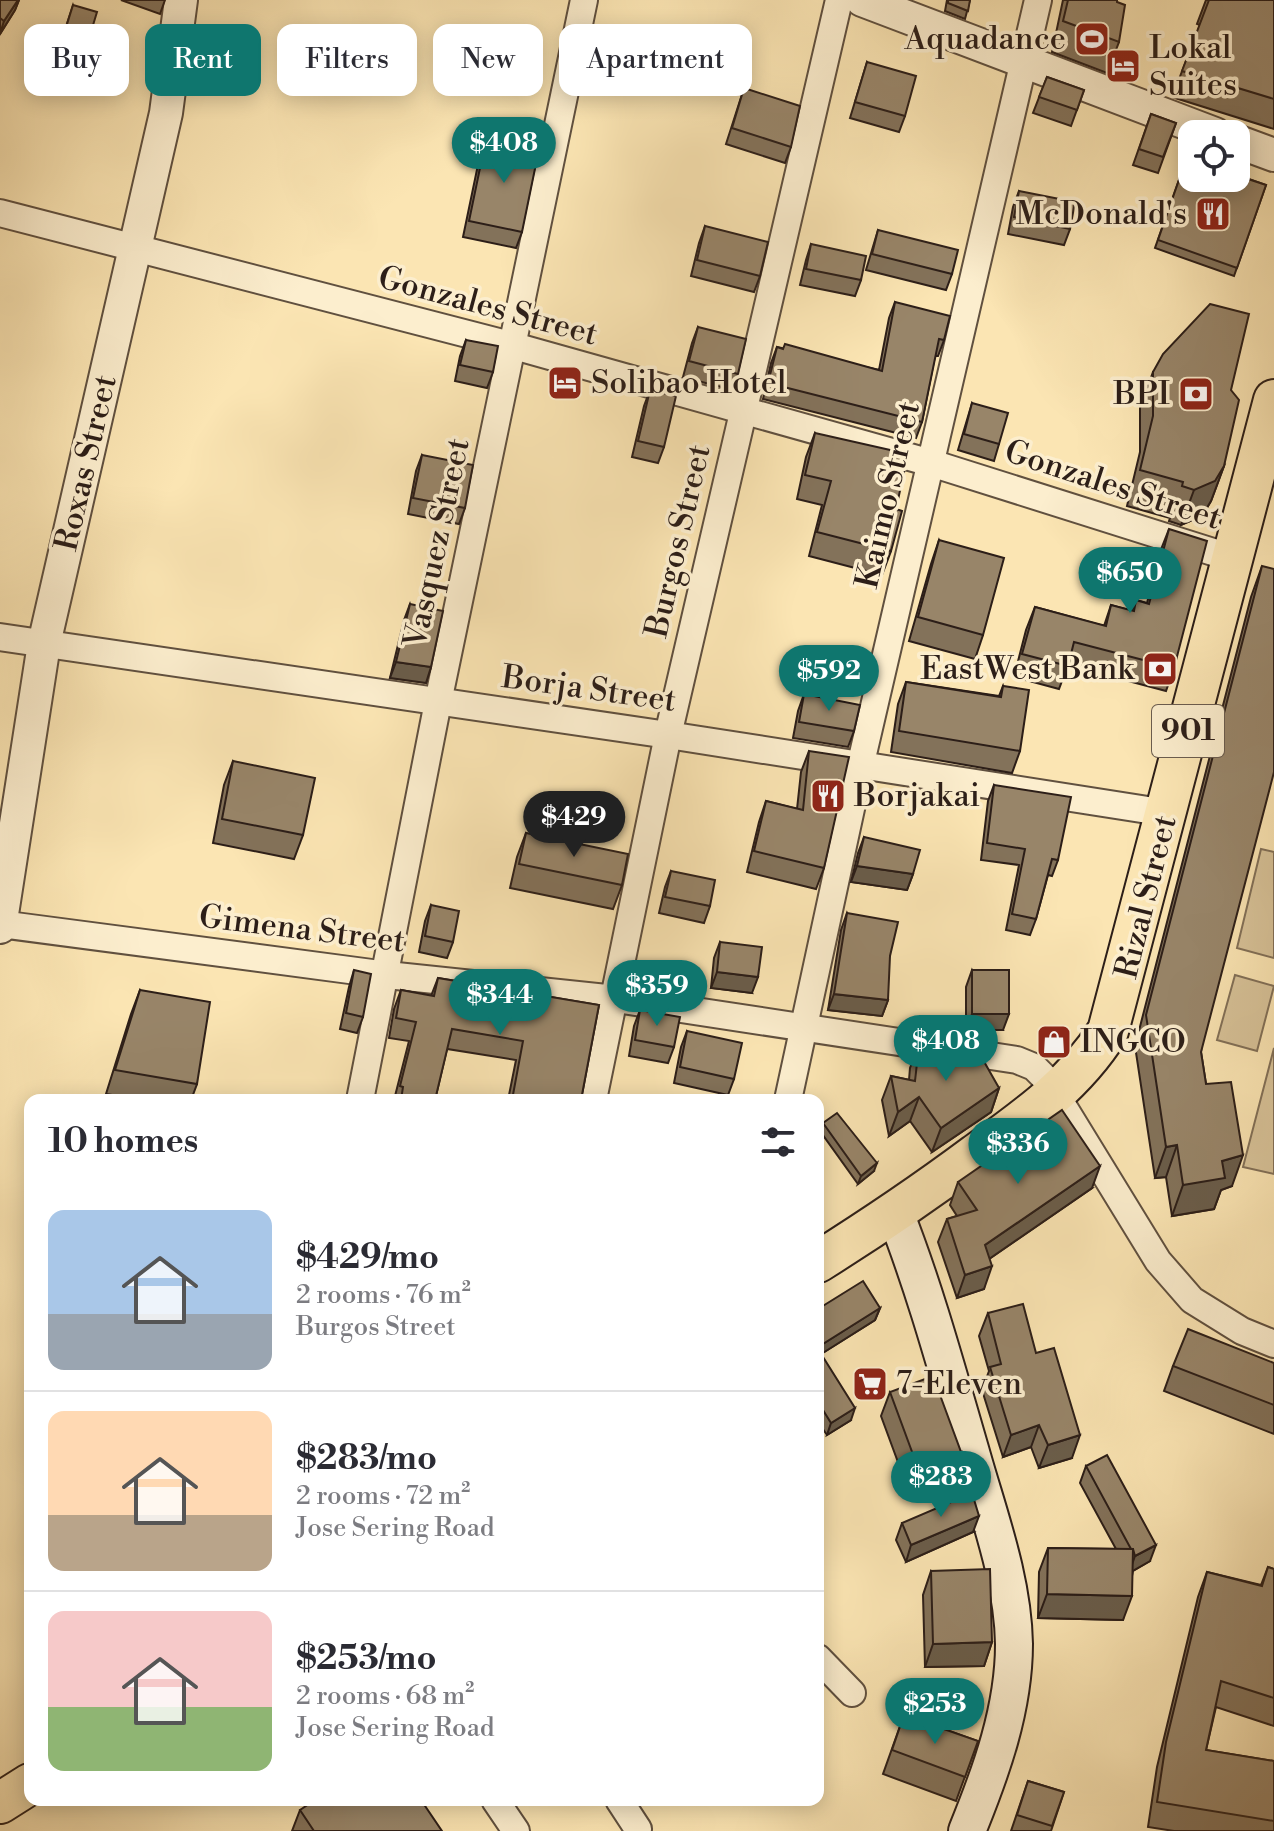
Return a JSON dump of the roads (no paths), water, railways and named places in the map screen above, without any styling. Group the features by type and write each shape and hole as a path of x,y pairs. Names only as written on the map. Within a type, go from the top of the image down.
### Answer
{"main road":[{"name":"Rizal Street","path":"824,1258 895,1213 1056,1094 1096,1052 1116,1014 1274,400"},
{"path":"895,1213 918,1273 1003,1565 1014,1643 1011,1686 999,1744 967,1831"},
{"path":"0,1803 24,1788"}],"street":[{"name":"Roxas Street","path":"0,925 44,644 166,113 181,0"},
{"name":"Vasquez Street","path":"361,1094 438,702 584,0"},
{"name":"Burgos Street","path":"594,1094 668,735 839,0"},
{"path":"862,0 1179,120"},
{"name":"Kaimo Street","path":"789,1094 860,767 1038,0"},
{"path":"1250,146 1274,155"},
{"name":"Gonzales Street","path":"0,213 514,346 931,463 1232,558"},
{"name":"Borja Street","path":"0,637 668,735 1167,813"},
{"name":"Gimena Street","path":"0,925 387,975 616,999 1017,1060 1034,1067 1056,1094 1158,1261 1192,1300 1242,1331 1274,1344"},
{"path":"824,1664 852,1693"},
{"path":"499,1806 516,1831"},
{"path":"623,1806 638,1829"}],"place":[{"name":"Aquadance","path":"1092,39"},
{"name":"Lokal Suites","path":"1123,66"},
{"name":"McDonald's","path":"1213,214"},
{"name":"Solibao Hotel","path":"565,383"},
{"name":"BPI","path":"1196,394"},
{"name":"EastWest Bank","path":"1160,669"},
{"name":"Borjakai","path":"828,796"},
{"name":"INGCO","path":"1054,1042"},
{"name":"7-Eleven","path":"870,1384"}]}
